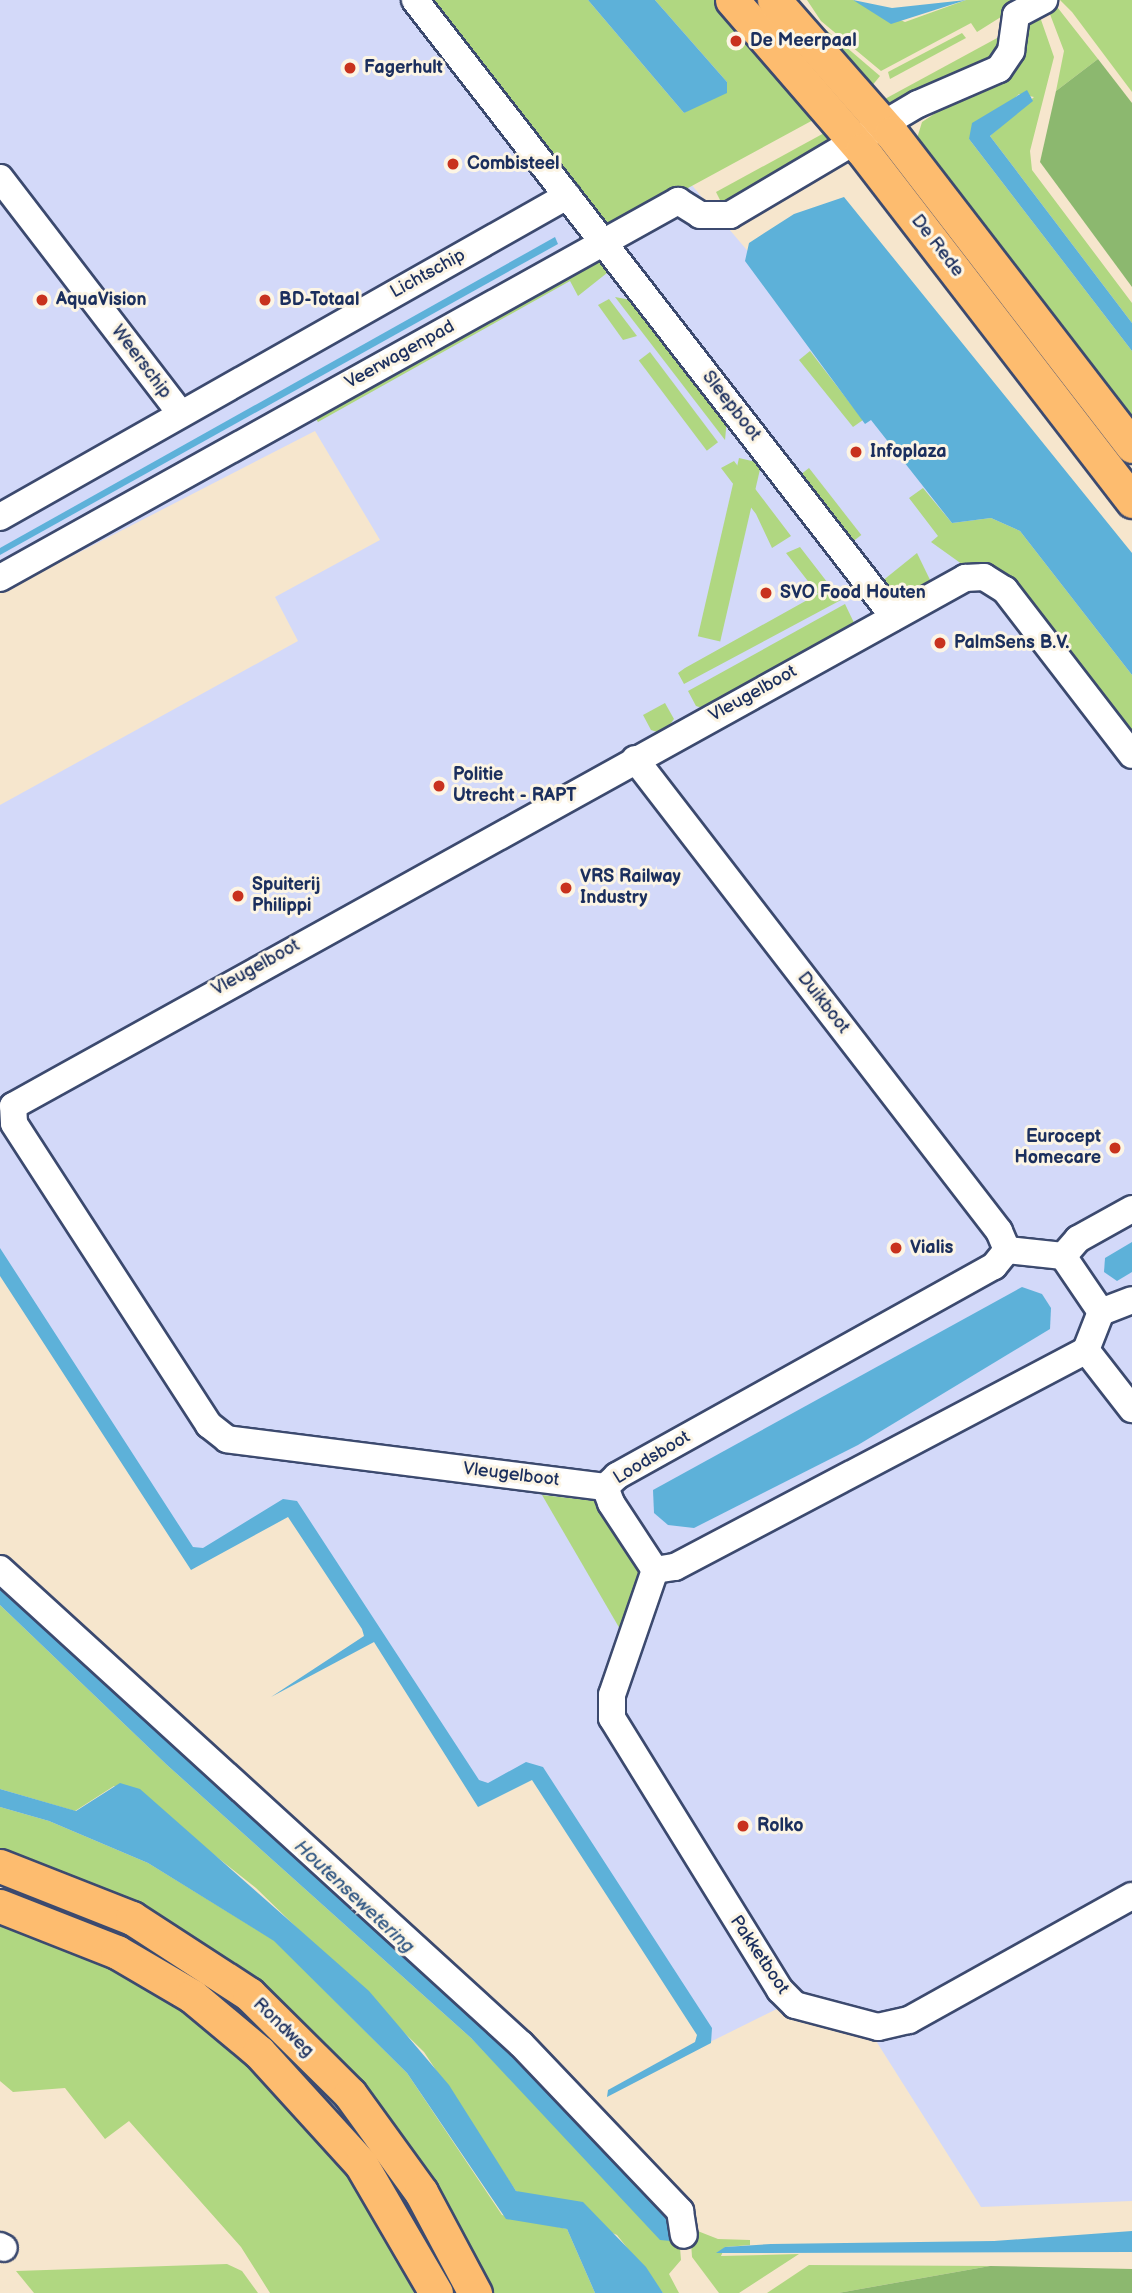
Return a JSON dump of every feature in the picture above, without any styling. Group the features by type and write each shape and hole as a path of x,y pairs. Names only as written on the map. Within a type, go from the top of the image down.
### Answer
{"main road":[{"name":"De Rede","path":"732,0 858,145 1132,501"},
{"name":"De Rede","path":"774,0 887,129 1132,446"},
{"name":"Rondweg","path":"0,1866 132,1918 249,1994 350,2094 421,2192 475,2293"},
{"name":"Rondweg","path":"0,1906 117,1952 192,1996 259,2052 361,2164 436,2293"}],"street":[{"path":"415,0 567,196"},
{"name":"Veerwagenpad","path":"0,578 678,201 692,212 723,217 999,69 1012,51 1016,15 1044,0"},
{"name":"Weerschip","path":"0,178 180,413"},
{"name":"Sleepboot","path":"567,196 894,617"},
{"name":"Lichtschip","path":"0,517 567,196"},
{"name":"Vleugelboot","path":"605,1487 227,1439 209,1425 12,1114 18,1100 965,578 984,577 1005,590 1132,755"},
{"name":"Duikboot","path":"635,759 999,1231 1007,1250"},
{"path":"1063,1256 1078,1239 1132,1209"},
{"path":"1007,1250 1063,1256 1101,1312"},
{"name":"Loodsboot","path":"655,1570 605,1487 994,1266 1007,1250"},
{"path":"655,1570 675,1567 1086,1350 1101,1312 1132,1300"},
{"path":"1086,1350 1132,1409"},
{"path":"0,1569 521,2044 680,2211 684,2235"},
{"name":"Pakketboot","path":"655,1570 612,1695 612,1718 772,1979 795,2005 878,2027 909,2020 1132,1896"}],"shaded area":[{"path":"0,0 557,0 572,44 1132,704 1132,2201 981,2207 871,2033 785,2005 708,2043 536,1770 480,1797 290,1507 195,1562 0,1262 0,805 298,641 275,597 380,540 315,431 0,593"}],"green space":[{"path":"427,0 588,0 684,113 727,82 655,0 718,0 815,119 607,232 487,69 482,72 469,56 474,51 457,30 453,33"},
{"path":"807,0 853,0 905,22 966,0 1028,0 977,32 971,23 881,71 821,21"},
{"path":"1060,0 1132,0 1132,92 1072,12"},
{"path":"1054,3 1098,59 1056,91 1064,51 1048,9"},
{"path":"1039,14 1054,57 1030,151 1032,170 1132,303 1132,323 990,136 1034,97 1019,94 969,139 1132,351 1132,435 915,145 922,122 960,97 993,87 1026,18"},
{"path":"818,23 880,76 871,87 855,80"},
{"path":"1010,31 1001,58 887,108 883,100"},
{"path":"962,33 966,38 890,79 888,72"},
{"path":"1098,59 1132,103 1132,287 1040,162 1056,91"},
{"path":"826,132 835,144 733,207 721,202 716,192"},
{"path":"600,256 612,269 578,296 570,281 318,422 311,412"},
{"path":"615,297 636,301 727,419 725,440"},
{"path":"609,299 637,336 623,340 598,305"},
{"path":"810,351 863,420 853,427 799,360"},
{"path":"650,352 718,442 707,451 639,360"},
{"path":"739,458 761,463 720,641 698,636"},
{"path":"734,461 791,536 772,548 756,514 721,468"},
{"path":"809,468 861,535 850,544 798,477"},
{"path":"923,488 952,523 991,518 1020,531 1132,675 1132,742 966,567 931,542 938,536 909,498"},
{"path":"800,547 841,600 684,684 678,673 685,668 818,594 786,553"},
{"path":"917,553 932,584 904,594 881,582"},
{"path":"845,604 857,629 708,710 696,706 688,691"},
{"path":"665,703 674,719 663,734 651,730 643,715"},
{"path":"542,1495 596,1501 641,1575 624,1636"},
{"path":"0,1605 167,1765 471,2038 603,2175 679,2235 681,2260 669,2274 679,2293 663,2293 617,2235 516,2191 424,2052 256,1888 208,1850 114,1786 75,1811 0,1789"},
{"path":"0,1807 49,1821 148,1863 275,1941 407,2073 502,2215 567,2229 595,2293 486,2293 437,2190 346,2068 0,1857"},
{"path":"0,1916 77,1945 205,2020 342,2157 414,2293 270,2293 241,2247 129,2121 105,2139 65,2088 13,2092 0,2081"},
{"path":"690,2228 718,2239 750,2240 750,2245 725,2247 721,2256 799,2254 739,2293 719,2293 692,2257"},
{"path":"227,2264 242,2271 258,2293 34,2293 16,2271"},
{"path":"809,2265 990,2266 838,2293 767,2293"},
{"path":"990,2266 1132,2269 1132,2293 838,2293"}],"water":[{"path":"588,0 655,0 727,82 727,93 684,113"},
{"path":"853,0 892,8 966,0 891,24"},
{"path":"1027,90 1033,101 990,136 1132,323 1132,351 969,139 972,123"},
{"path":"844,197 1132,553 1132,675 1020,531 991,518 952,523 871,420 865,424 745,261 749,243 794,214"},
{"path":"555,237 558,244 0,555 0,548"},
{"path":"1132,1242 1132,1272 1117,1281 1104,1272 1105,1258"},
{"path":"0,1248 193,1547 203,1548 283,1499 297,1501 479,1780 488,1783 526,1762 543,1767 712,2028 711,2043 607,2097 608,2090 695,2042 697,2035 532,1780 478,1807 374,1642 271,1697 364,1636 362,1629 288,1517 191,1570 0,1276"},
{"path":"1022,1287 1042,1294 1051,1308 1050,1329 858,1445 694,1528 668,1525 654,1513 653,1490"},
{"path":"0,1586 567,2107 666,2215 671,2241 660,2240 471,2038 167,1765 0,1605"},
{"path":"120,1783 140,1789 369,1991 449,2085 516,2191 583,2202 646,2267 663,2293 595,2293 567,2229 506,2219 407,2073 274,1941 148,1863 49,1821 0,1807 0,1789 76,1811"},
{"path":"1132,2231 1132,2252 716,2253 725,2247 771,2244 994,2241"}],"place":[{"name":"De Meerpaal","path":"736,41"},
{"name":"Fagerhult","path":"350,68"},
{"name":"Combisteel","path":"453,164"},
{"name":"AquaVision","path":"42,300"},
{"name":"BD-Totaal","path":"265,300"},
{"name":"Infoplaza","path":"856,452"},
{"name":"SVO Food Houten","path":"766,593"},
{"name":"PalmSens B.V.","path":"940,643"},
{"name":"Politie Utrecht - RAPT","path":"439,786"},
{"name":"VRS Railway Industry","path":"566,888"},
{"name":"Spuiterij Philippi","path":"238,896"},
{"name":"Eurocept Homecare","path":"1115,1148"},
{"name":"Vialis","path":"896,1248"},
{"name":"Rolko","path":"743,1826"}],"water label":[{"name":"Houtensewetering","path":"354,1897"}]}
